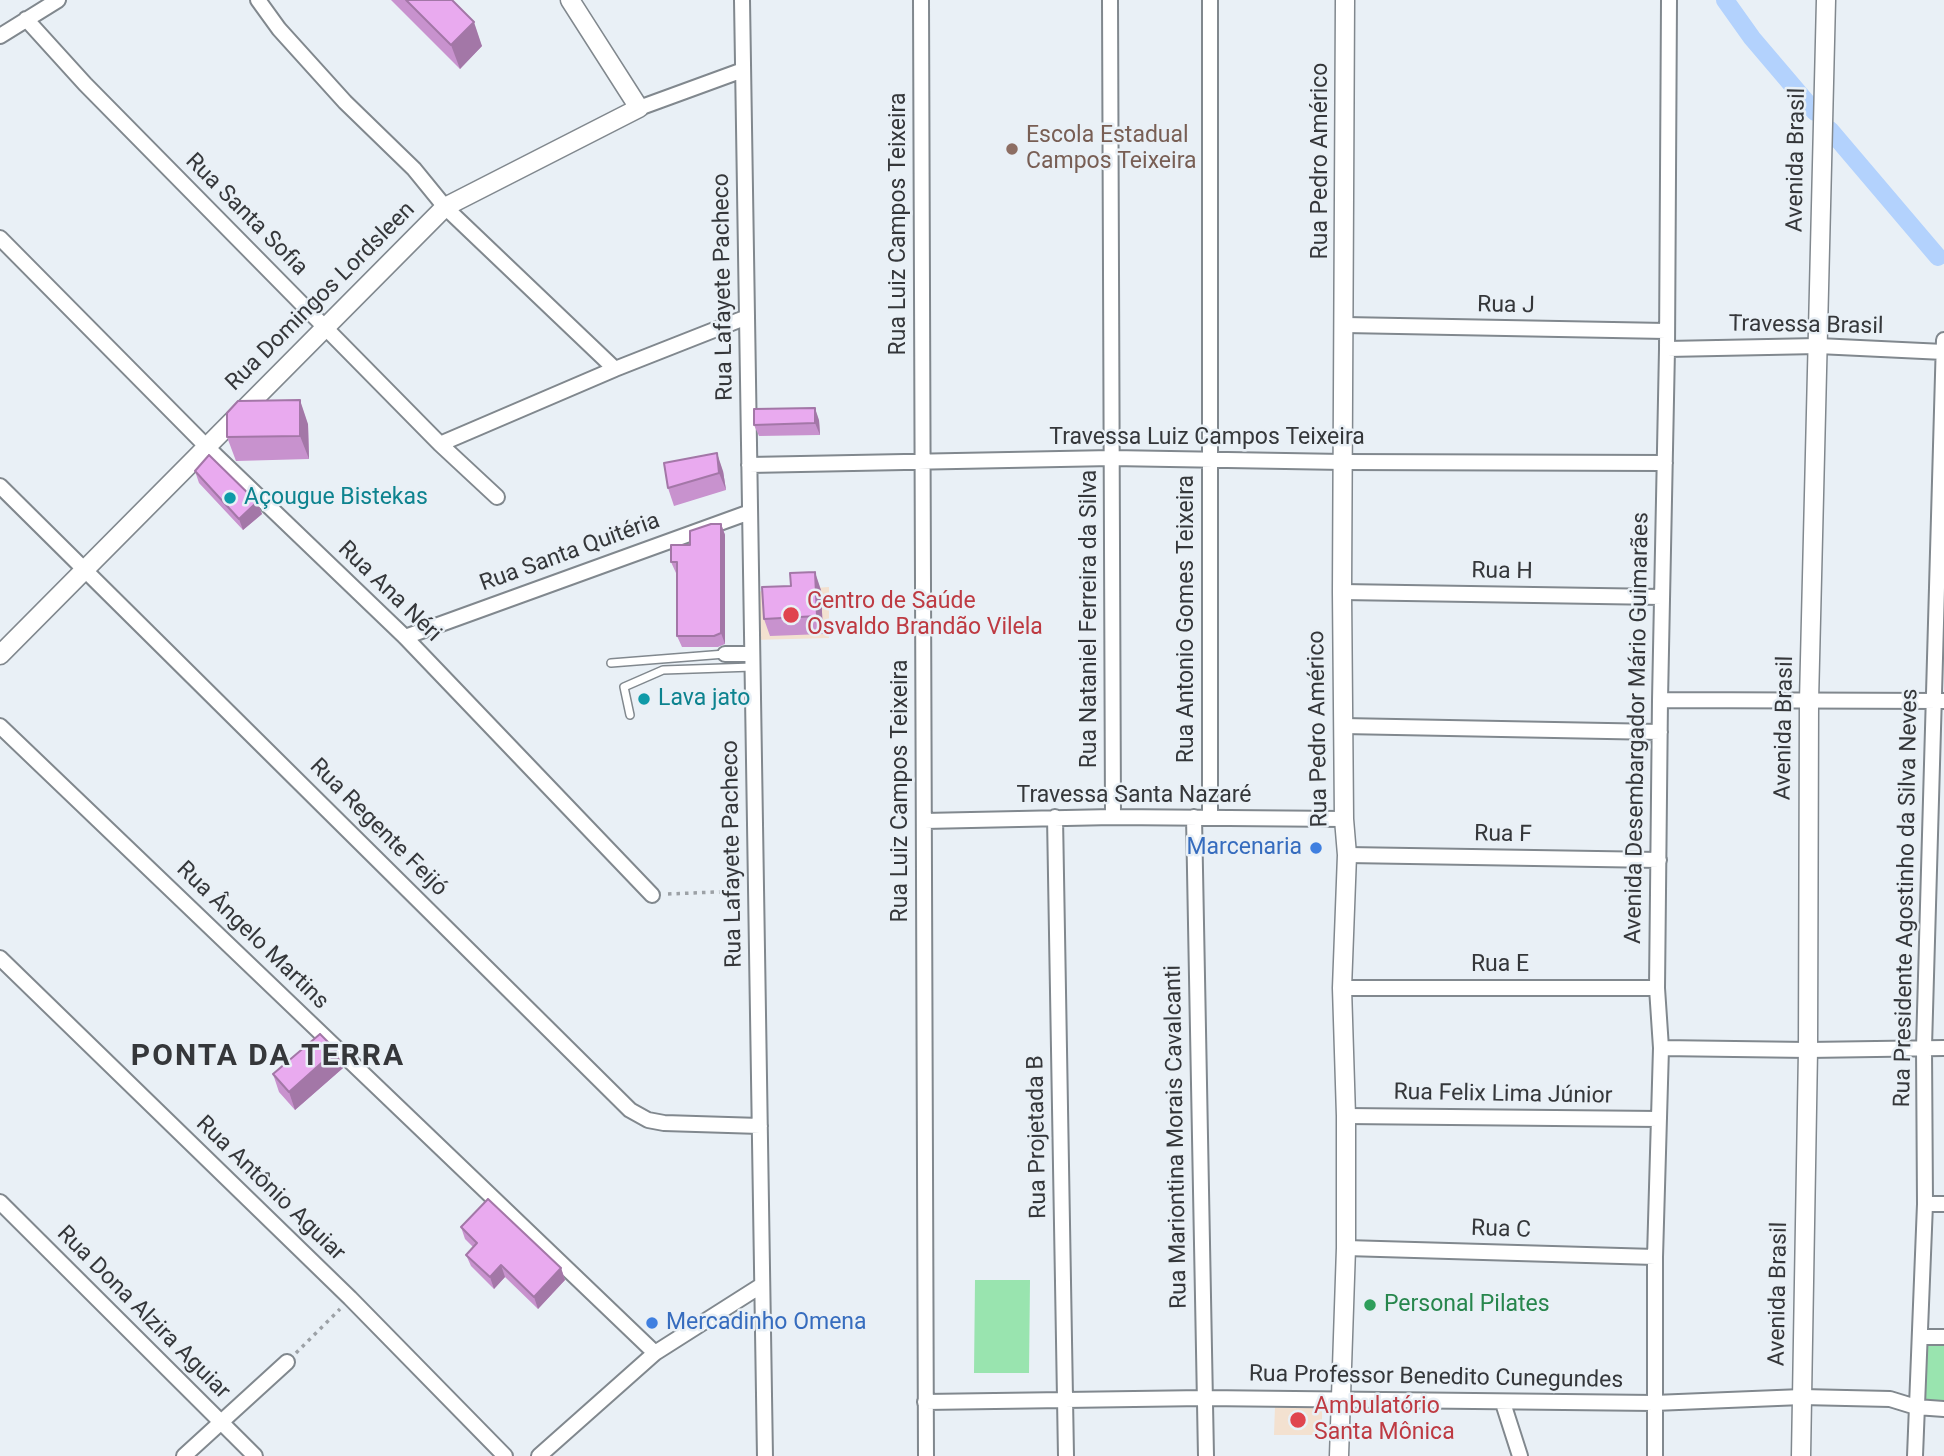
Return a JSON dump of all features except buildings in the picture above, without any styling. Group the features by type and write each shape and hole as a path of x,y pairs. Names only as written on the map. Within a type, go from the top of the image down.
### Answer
{"street":[{"path":"0,36 58,0"},
{"path":"258,0 279,29 345,102 414,169 445,207 615,369"},
{"path":"570,0 639,108"},
{"name":"Rua Lafayete Pacheco","path":"742,0 765,1456"},
{"name":"Rua Luiz Campos Teixeira","path":"921,0 926,1456"},
{"name":"Rua Nataniel Ferreira da Silva","path":"1110,0 1113,817"},
{"name":"Rua Antonio Gomes Teixeira","path":"1210,0 1210,817"},
{"name":"Rua Pedro Américo","path":"1339,1456 1346,1248 1342,988 1347,855 1344,819 1342,592 1345,0"},
{"name":"Avenida Desembargador Mário Guimarães","path":"1655,1456 1655,1257 1661,1048 1657,988 1667,348 1669,0"},
{"name":"Avenida Brasil","path":"1801,1456 1808,1050 1808,701 1826,0"},
{"name":"Rua Santa Sofia","path":"26,19 85,84 325,328 440,444 497,497"},
{"name":"Rua Domingos Lordsleen","path":"0,655 445,207 639,108 743,70"},
{"name":"Rua Ana Néri","path":"0,238 207,447 405,637 652,895"},
{"path":"440,444 615,369 747,317"},
{"name":"Rua J","path":"1345,325 1666,331"},
{"name":"Rua Presidente Agostinho da Silva Neves","path":"1915,1456 1925,1204 1924,1047 1938,837 1944,340"},
{"name":"Travessa Brasil","path":"1667,348 1818,346 1944,352"},
{"name":"Travessa Luiz Campos Teixeira","path":"749,465 1112,458 1665,463"},
{"name":"Rua Regente Feijó","path":"0,486 630,1110 648,1120 664,1123 760,1126"},
{"name":"Rua Santa Quitéria","path":"405,637 750,512"},
{"name":"Rua H","path":"1342,592 1662,597"},
{"path":"725,654 752,660"},
{"path":"1660,700 1939,701"},
{"name":"Rua Ângelo Martins","path":"0,726 654,1353"},
{"path":"1343,726 1660,732"},
{"name":"Travessa Santa Nazaré","path":"924,821 1055,817 1344,819"},
{"name":"Rua Projetada B","path":"1055,817 1066,1456"},
{"name":"Rua Mariontina Morais Cavalcanti","path":"1194,817 1206,1456"},
{"name":"Rua F","path":"1347,855 1659,860"},
{"name":"Rua Antônio Aguiar","path":"0,958 350,1298 505,1456"},
{"name":"Rua E","path":"1342,988 1657,988"},
{"path":"1661,1048 1944,1048"},
{"name":"Rua Felix Lima Júnior","path":"1346,1116 1658,1119"},
{"name":"Rua Dona Alzira Aguiar","path":"0,1202 255,1456"},
{"path":"1925,1204 1944,1204"},
{"name":"Rua C","path":"1346,1248 1655,1257"},
{"path":"539,1456 654,1353 762,1285"},
{"path":"1920,1337 1944,1337"},
{"path":"184,1456 287,1362"},
{"name":"Rua Professor Benedito Cunegundes","path":"925,1402 1204,1398 1654,1403 1802,1398 1889,1399 1916,1407 1944,1409"},
{"path":"1503,1403 1520,1456"}],"lane":[{"path":"611,663 725,654"},
{"path":"630,715 624,687 663,670 752,660"}],"path":[{"path":"652,895 756,890"},
{"path":"287,1362 350,1298"}],"shaded area":[{"name":"Centro de Saúde Osvaldo Brandão Vilela","path":"829,587 829,638 753,640 752,592"},
{"name":"Ambulatório Santa Mônica","path":"1275,1405 1322,1405 1322,1435 1274,1435"}],"green space":[{"path":"975,1280 1030,1280 1029,1373 974,1373"},
{"path":"1920,1337 1944,1337 1944,1409 1916,1407"}],"waterway":[{"path":"1725,0 1752,38 1815,112"},
{"path":"1830,130 1938,257"}],"place":[{"name":"Escola Estadual Campos Teixeira","path":"1012,149"},
{"name":"Açougue Bistekas","path":"230,498"},
{"name":"Centro de Saúde Osvaldo Brandão Vilela","path":"791,615"},
{"name":"Lava jato","path":"644,699"},
{"name":"Marcenaria","path":"1316,848"},
{"name":"Personal Pilates","path":"1370,1305"},
{"name":"Mercadinho Omena","path":"652,1323"},
{"name":"Ambulatório Santa Mônica","path":"1298,1420"}],"district":[{"name":"PONTA DA TERRA","path":"268,1057"}]}
